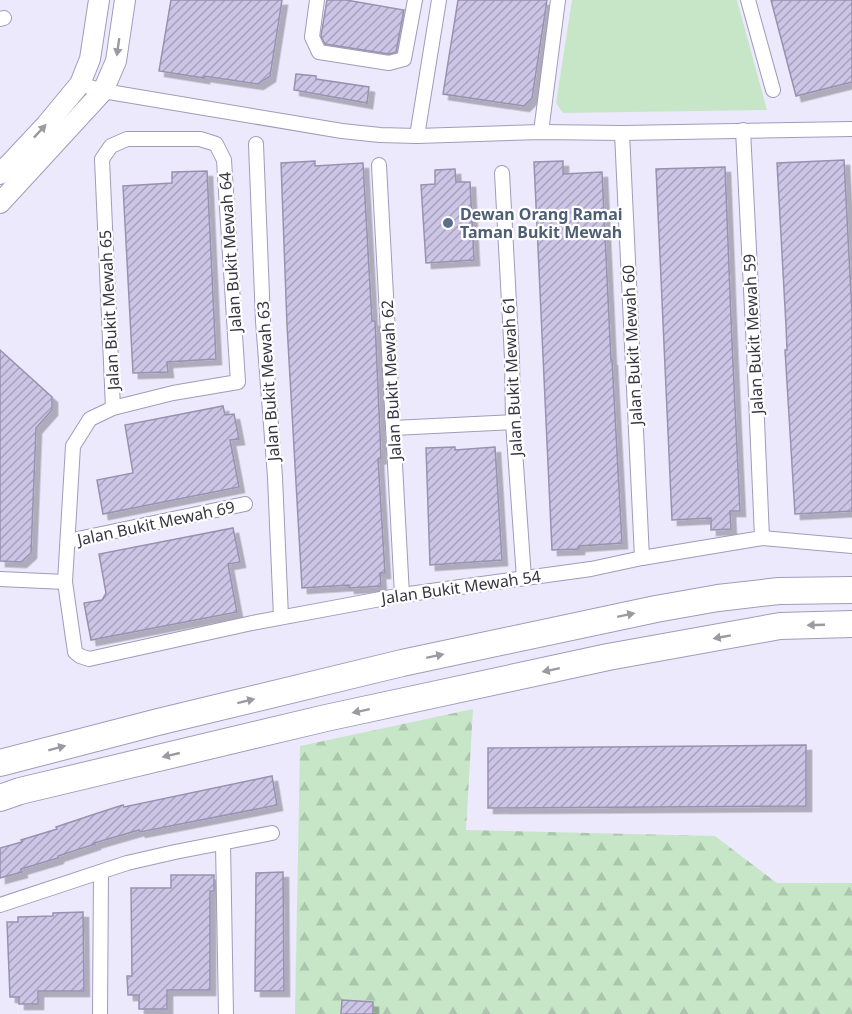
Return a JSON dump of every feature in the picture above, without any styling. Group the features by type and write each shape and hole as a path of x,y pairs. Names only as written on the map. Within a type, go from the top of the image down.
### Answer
{"highway":[{"path":"0,763 402,663 656,609 718,598 779,591 852,590"},
{"path":"0,798 20,791 327,718 609,657 780,626 852,624"}],"street":[{"path":"0,174 80,84 90,59 99,0"},
{"path":"0,203 103,91 116,61 125,0"},
{"path":"317,0 312,37 319,52 389,63 405,59 415,0"},
{"path":"417,136 439,0"},
{"path":"541,132 558,0"},
{"path":"748,0 773,90"},
{"path":"80,84 103,91 342,131 380,135 852,129"},
{"name":"Jalan Bukit Mewah 59","path":"743,130 762,538"},
{"name":"Jalan Bukit Mewah 60","path":"622,133 642,558"},
{"name":"Jalan Bukit Mewah 64","path":"113,408 173,393 238,382 224,160 216,144 200,139 161,138"},
{"name":"Jalan Bukit Mewah 65","path":"75,652 65,582 73,446 90,419 113,408 102,159 111,146 127,140 161,138"},
{"name":"Jalan Bukit Mewah 63","path":"256,144 281,617"},
{"name":"Jalan Bukit Mewah 62","path":"380,165 402,595"},
{"name":"Jalan Bukit Mewah 61","path":"502,173 512,358 513,422 524,578"},
{"path":"393,428 513,422"},
{"name":"Jalan Bukit Mewah 69","path":"68,542 245,504"},
{"name":"Jalan Bukit Mewah 54","path":"75,652 89,659 281,617 402,595 591,569 762,538 852,546"},
{"path":"0,579 65,582"},
{"path":"0,905 127,863 272,833"},
{"path":"223,843 226,1014"},
{"path":"100,1014 101,872"}],"green space":[{"path":"572,0 737,0 767,110 563,113 556,103"},
{"path":"473,709 466,830 715,836 777,883 852,883 852,1014 295,1014 300,746"}],"building":[{"path":"171,0 282,0 270,76 258,84 159,71"},
{"path":"327,0 346,0 404,10 396,52 389,54 325,44 321,36"},
{"path":"458,0 547,0 532,98 524,106 443,94"},
{"path":"771,0 852,0 852,82 796,96"},
{"path":"296,74 369,87 367,103 294,90"},
{"path":"844,160 852,313 852,511 795,514 777,163"},
{"path":"315,161 315,166 363,163 372,321 375,321 380,434 381,458 378,459 385,573 380,573 381,586 349,588 349,585 302,588 287,325 281,163"},
{"path":"563,161 563,174 602,172 622,543 552,550 534,162"},
{"path":"725,167 740,511 730,511 731,529 711,530 711,518 672,520 656,169"},
{"name":"Dewan Orang Ramai Taman Bukit Mewah","path":"455,169 456,182 470,182 474,260 426,263 421,185 435,184 435,170"},
{"path":"207,171 216,359 167,362 168,372 133,373 123,186 172,183 172,172"},
{"path":"0,350 52,397 52,410 36,428 31,553 21,562 0,561"},
{"path":"223,406 225,415 234,414 239,439 230,440 239,487 103,514 97,480 133,473 125,425"},
{"path":"455,447 455,450 495,447 502,560 430,565 426,448"},
{"path":"233,528 240,562 228,564 237,612 91,640 84,603 102,600 106,593 99,554"},
{"path":"806,745 806,806 488,808 488,748"},
{"path":"272,776 277,805 140,832 139,830 94,843 58,856 58,858 21,869 22,872 0,878 0,848 22,842 21,840 123,805 124,807"},
{"path":"283,872 284,991 255,991 256,873"},
{"path":"171,875 214,875 214,891 210,891 210,990 167,990 167,1009 139,1009 139,995 128,995 127,976 132,976 131,888 171,888"},
{"path":"83,912 84,991 38,991 38,1004 19,1004 19,997 10,997 7,922 18,922 18,917"},
{"path":"342,1000 373,1002 373,1014 341,1014"}],"place":[{"name":"Dewan Orang Ramai Taman Bukit Mewah","path":"448,223"}]}
